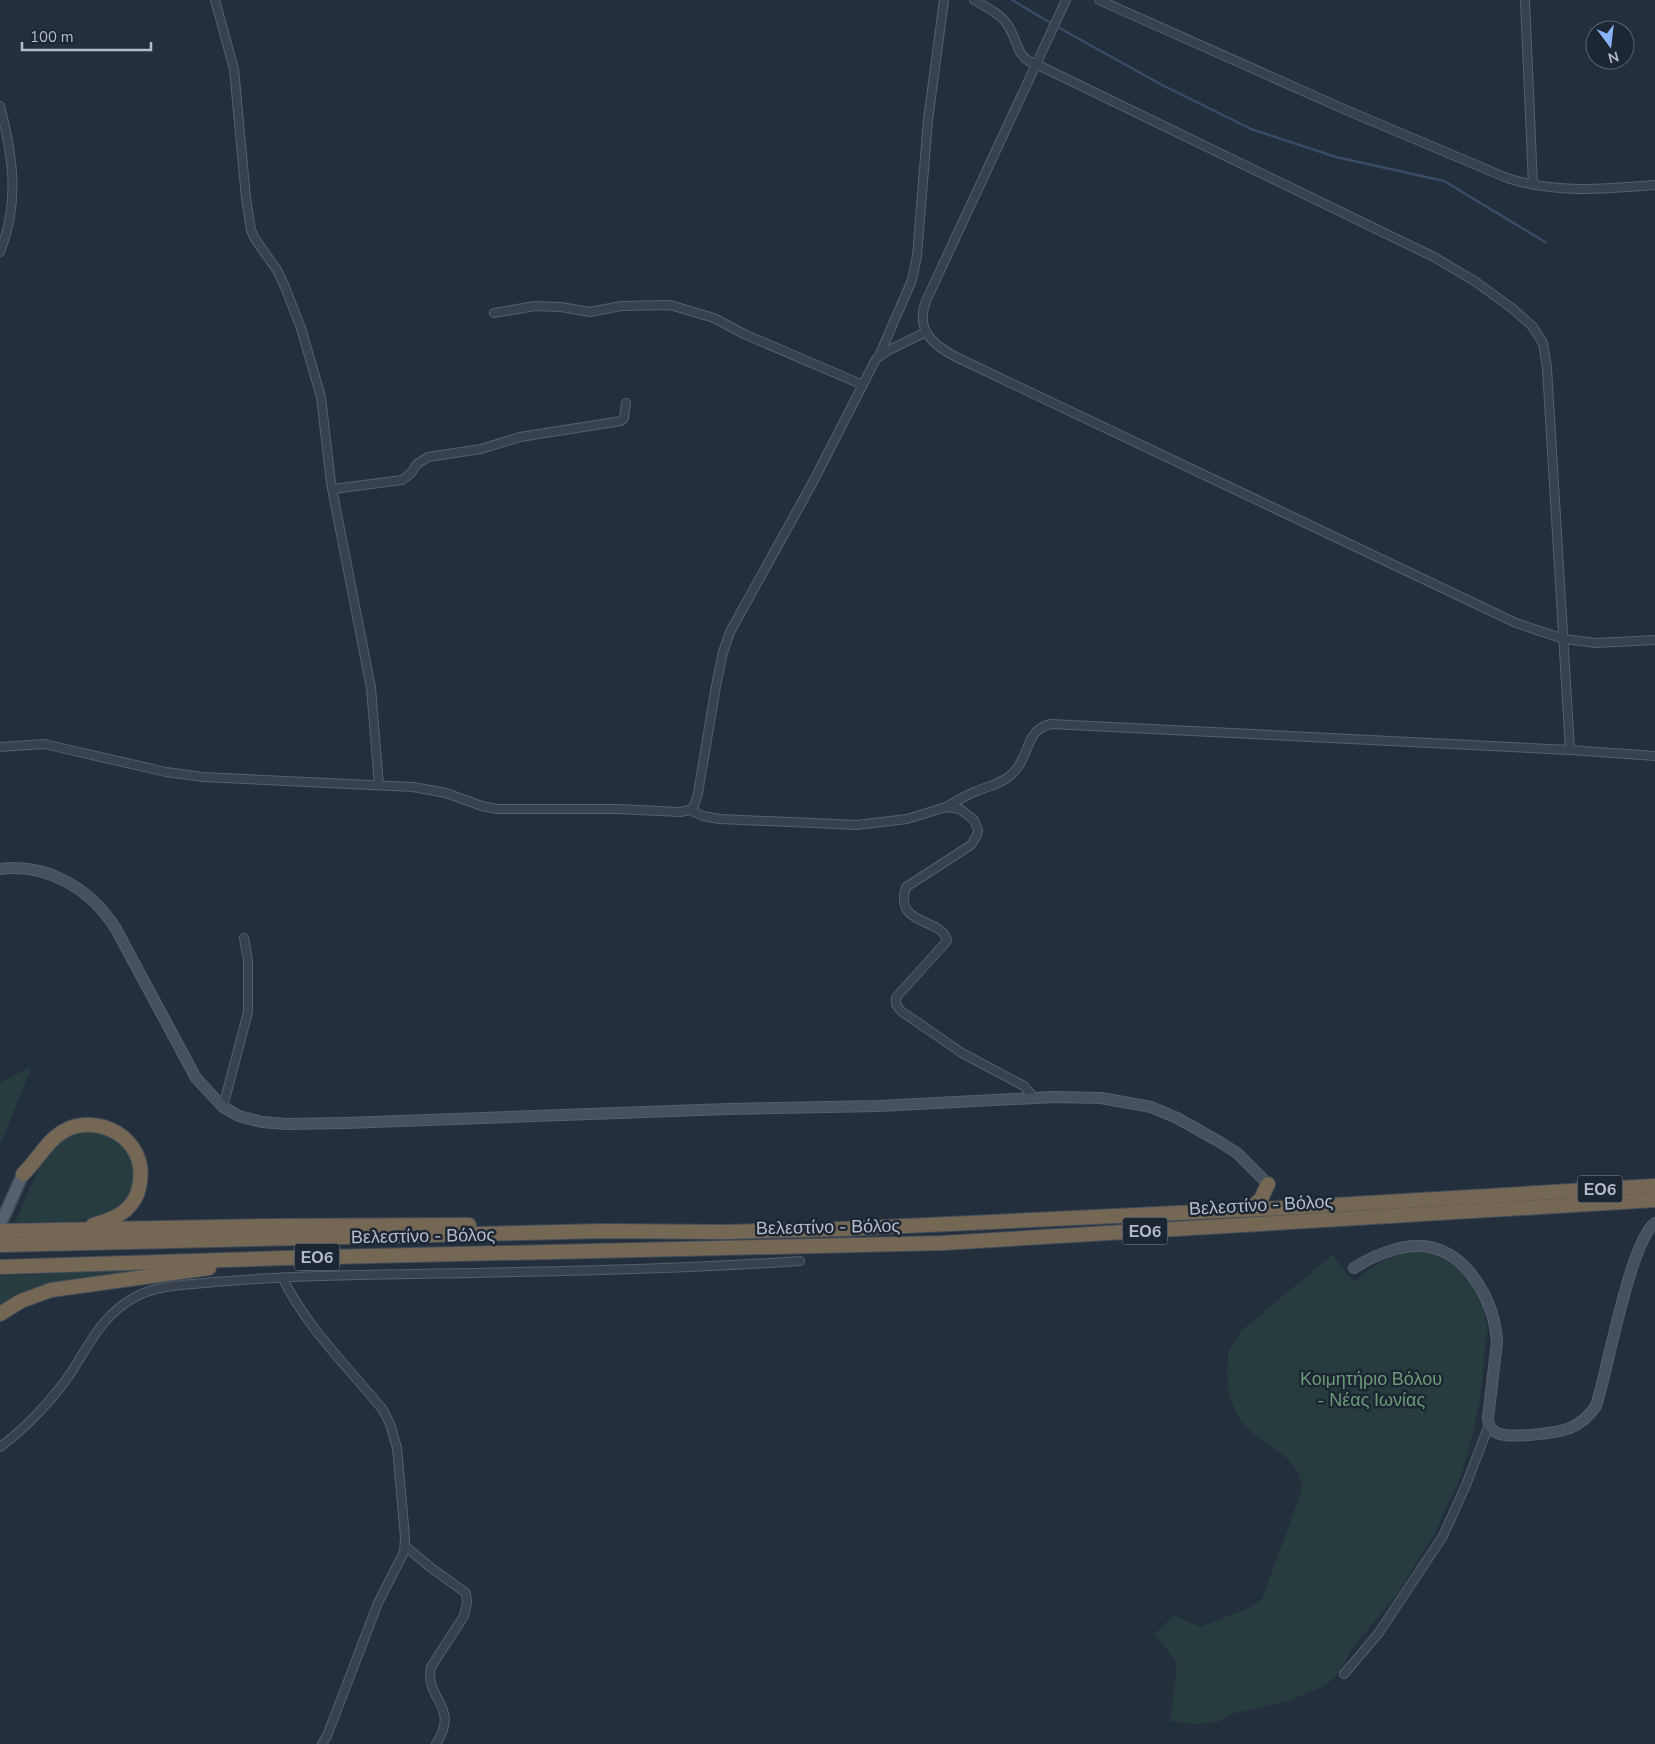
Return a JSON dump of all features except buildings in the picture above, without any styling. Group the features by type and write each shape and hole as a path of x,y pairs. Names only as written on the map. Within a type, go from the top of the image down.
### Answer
{"highway":[{"path":"23,1174 49,1142 75,1126 98,1124 115,1131 130,1144 140,1167 137,1194 128,1208 115,1217 99,1224 70,1230"},
{"path":"1268,1184 1284,1208"},
{"path":"1250,1209 1262,1199 1268,1184"},
{"name":"Βελεστίνο - Βόλος","path":"0,1245 604,1231 724,1232 842,1229 1284,1208 1655,1186"},
{"name":"Βελεστίνο - Βόλος","path":"0,1267 285,1258 725,1249 953,1242 1655,1200"},
{"path":"1,1225 70,1230 284,1226 515,1225 604,1231"},
{"path":"0,1314 21,1301 51,1290 285,1258"}],"main road":[{"path":"1,1225 23,1174"}],"street":[{"path":"215,0 234,69 246,198 251,230 254,238 283,280 306,345 321,397 330,473 371,688 379,786"},
{"path":"690,810 694,806 698,793 716,686 723,652 730,632 736,618 814,480 862,385 879,356 912,280 917,256 929,111 944,0"},
{"path":"974,0 1002,18 1010,28 1024,59 1028,62 1036,64 1434,257 1476,282 1532,326 1541,339 1546,356 1570,750"},
{"path":"1066,0 926,301 923,316 926,332 932,341 964,362 1516,623 1564,639 1596,643 1655,640"},
{"path":"1099,0 1495,174 1533,185 1578,190 1655,185"},
{"path":"1525,0 1533,185"},
{"path":"0,106 10,147 13,178 10,220 0,252"},
{"path":"494,313 534,306 561,307 590,312 621,306 670,305 698,312 722,321 744,334 862,385"},
{"path":"879,356 926,332"},
{"path":"333,489 402,480 411,473 417,464 428,457 480,449 520,437 619,422 623,420 626,403"},
{"path":"0,747 44,744 166,772 203,777 405,786 436,790 482,806 497,809 618,809 673,812 690,810 703,816 720,819 856,825 906,819 946,807 1012,774 1023,760 1036,731 1042,726 1052,724 1655,756"},
{"path":"946,807 960,809 974,820 978,830 977,835 971,844 906,887 903,896 907,911 943,931 946,935 946,941 900,992 896,998 896,1004 901,1011 962,1053 1024,1086 1034,1098"},
{"path":"0,869 22,869 60,878 82,891 101,909 129,951 196,1078 223,1107 239,1116 262,1122 286,1124 728,1109 879,1106 1034,1098 1101,1098 1151,1107 1177,1118 1218,1140 1237,1154 1268,1184"},
{"path":"223,1107 248,1012 248,961 244,938"},
{"path":"1354,1268 1379,1254 1421,1246 1434,1248 1457,1260 1471,1275 1489,1305 1496,1332 1497,1342 1488,1418 1492,1430 1503,1435 1546,1434 1570,1428 1584,1421 1596,1406 1637,1254 1644,1236 1655,1223"},
{"path":"725,1249 725,1265"},
{"path":"0,1447 29,1422 64,1382 82,1352 109,1317 132,1300 160,1288 282,1277 725,1265 800,1261"},
{"path":"282,1277 293,1299 307,1320 383,1410 395,1436 399,1464 405,1546 402,1557 378,1603 327,1736 322,1744"},
{"path":"1344,1674 1378,1634 1442,1536 1466,1485 1489,1424"},
{"path":"405,1546 466,1593 467,1603 464,1616 431,1667 431,1682 445,1716 446,1724 436,1744"}],"green space":[{"path":"30,1067 30,1071 0,1145 0,1083"},
{"path":"98,1130 125,1148 133,1160 134,1177 131,1192 122,1204 110,1212 79,1220 15,1222 36,1174 58,1142 70,1134"},
{"name":"Κοιμητήριο Βόλου - Νέας Ιωνίας","path":"1407,1252 1434,1252 1452,1262 1467,1276 1478,1290 1484,1307 1487,1330 1481,1392 1473,1433 1461,1476 1433,1536 1398,1593 1350,1651 1341,1671 1325,1686 1291,1700 1231,1714 1217,1722 1194,1724 1170,1721 1177,1663 1155,1634 1174,1615 1200,1627 1249,1608 1262,1599 1303,1487 1298,1472 1288,1459 1251,1432 1238,1417 1229,1395 1228,1352 1241,1331 1332,1255 1354,1282 1382,1261"},
{"path":"173,1267 0,1308 0,1276"}],"waterway":[{"path":"1012,0 1162,85 1251,129 1336,157 1444,181 1545,242"}]}
